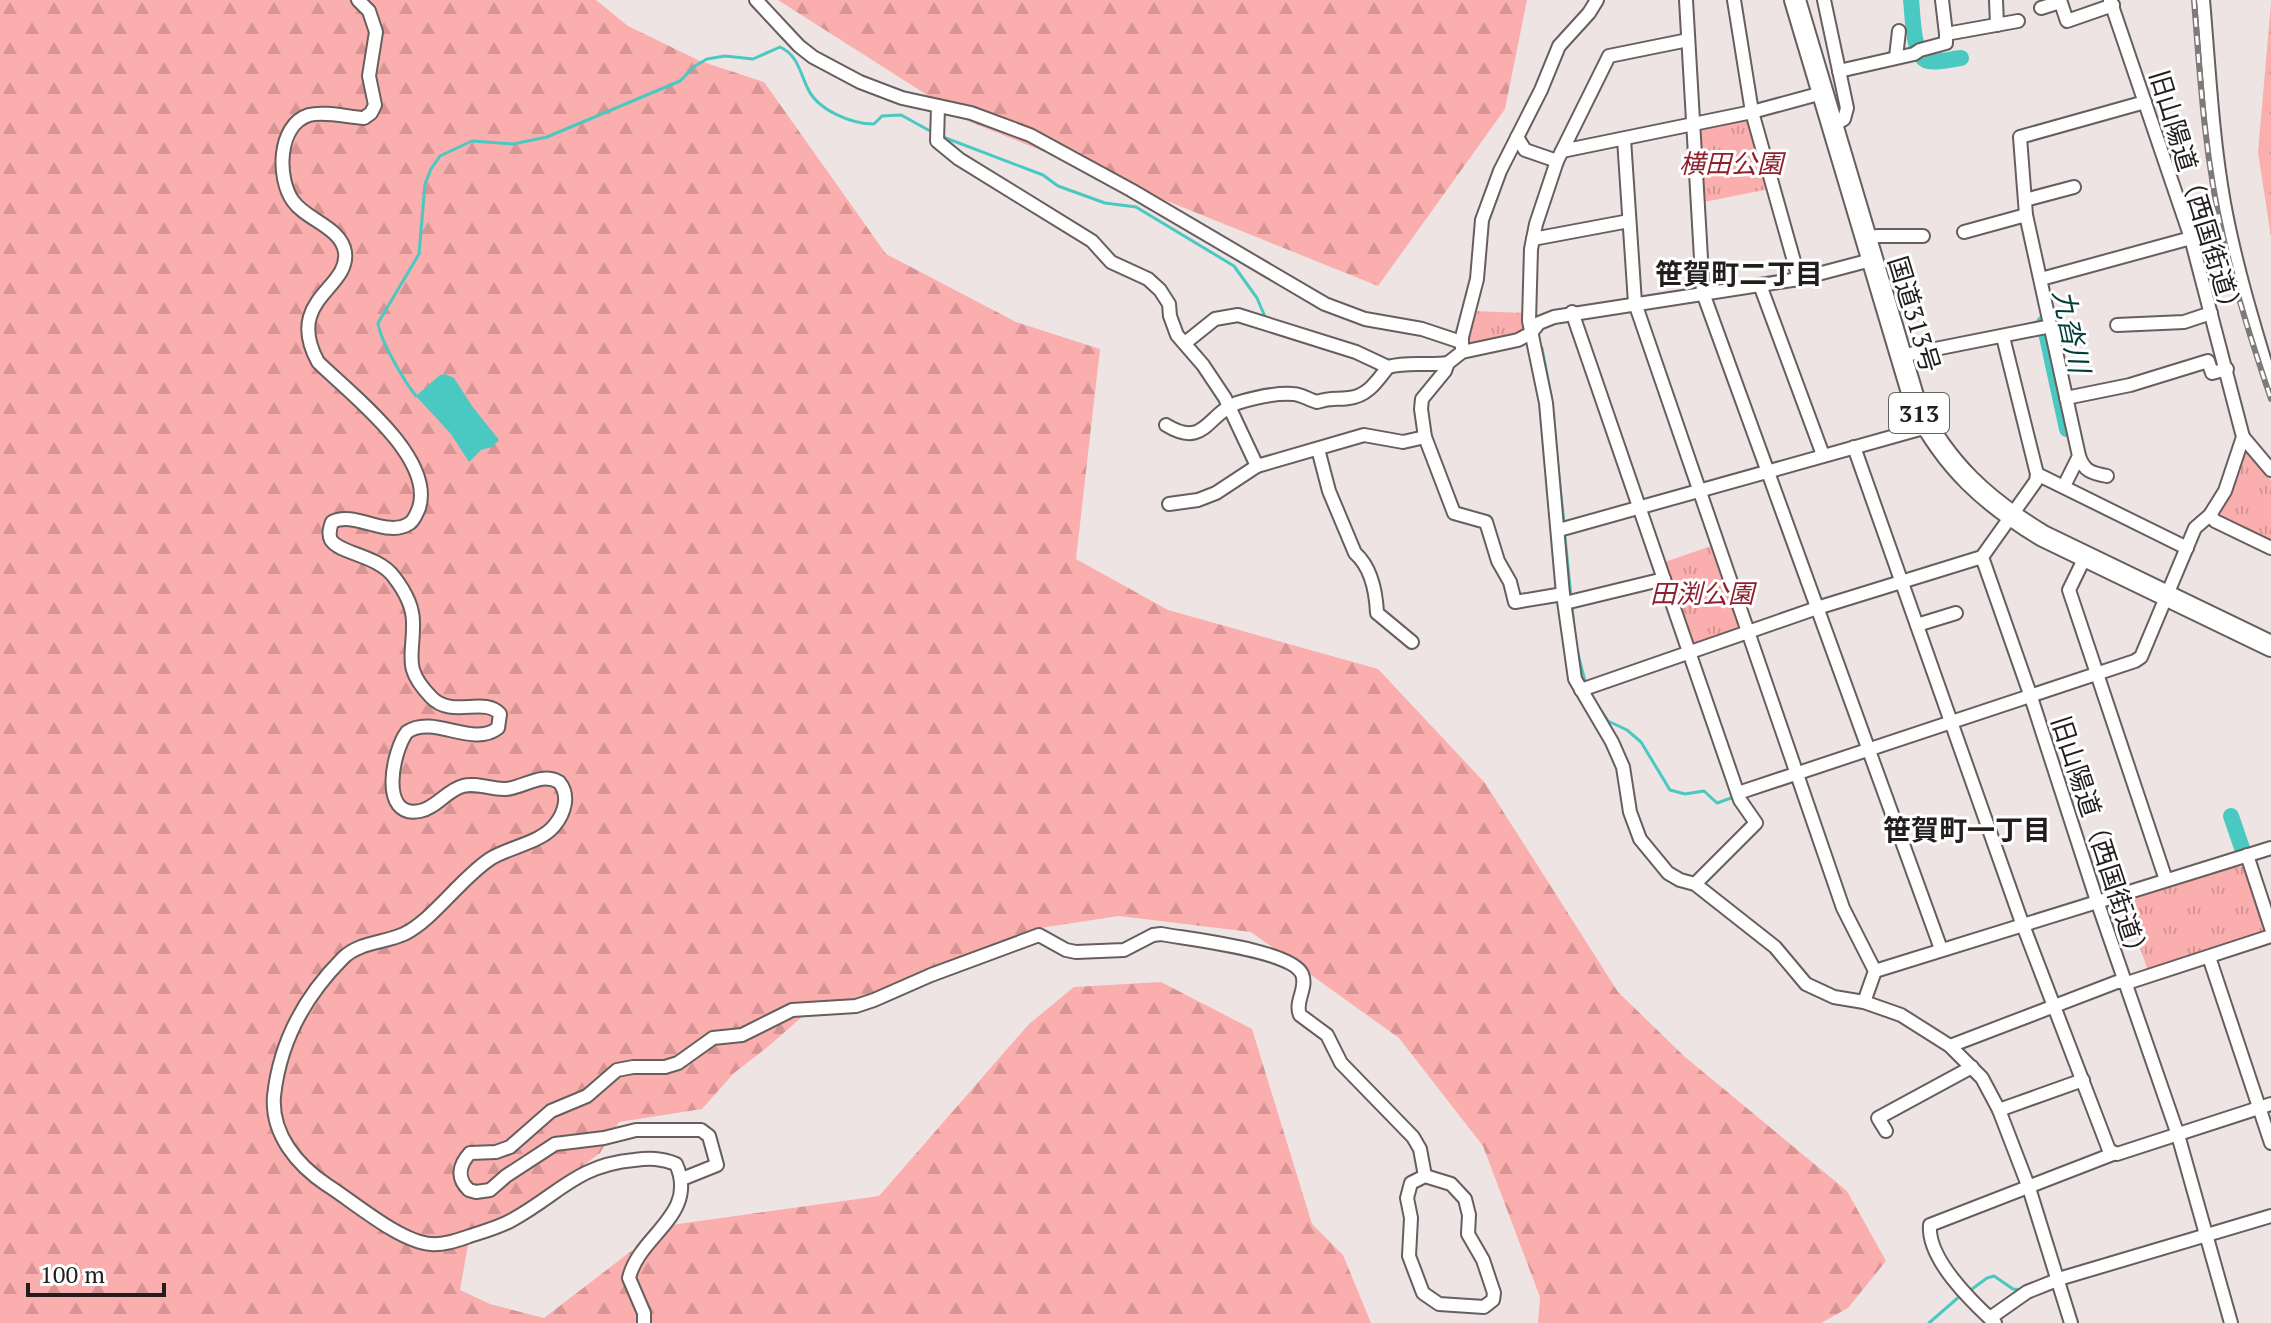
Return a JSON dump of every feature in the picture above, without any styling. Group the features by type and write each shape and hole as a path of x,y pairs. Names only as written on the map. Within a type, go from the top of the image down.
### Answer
{"highway":[{"name":"国道313号","path":"1795,0 1900,356 1916,406 1928,430 1967,480 2010,516 2043,536 2271,646"}],"street":[{"path":"358,0 375,22 369,76 375,105 364,118 309,115 300,120 285,138 283,162 294,203 334,234 345,250 345,262 314,307 309,320 307,334 311,350 318,362 394,434 421,487 421,502 410,524 389,527 340,518 332,522 329,530 331,539 337,545 385,566 402,588 414,621 409,655 412,669 425,691 448,708 488,707 500,714 498,728 484,734 422,726 407,732 394,770 393,794 403,807 416,812 429,808 465,785 508,789 544,777 559,782 566,796 561,816 550,831 492,858 418,925 402,935 345,955 305,1003 290,1029 274,1100 277,1122 285,1144 301,1165 405,1236 430,1244 456,1241 512,1220 568,1180 606,1165 655,1158 676,1164 682,1179 670,1221 631,1266 629,1278 644,1313 644,1323"},
{"path":"756,0 813,57 882,91 982,117 1030,135 1131,190 1325,304 1365,319 1422,329 1462,347 1518,340 1531,333 1539,323 1572,312 1799,279 1871,260"},
{"path":"1597,0 1559,46 1500,171 1482,220 1477,279 1462,347 1421,403 1425,437 1454,513 1482,519 1490,527 1498,561 1510,582 1515,602 1564,598 1664,579"},
{"path":"1686,0 1703,293 1941,949"},
{"path":"1734,0 1752,112 1799,279"},
{"path":"1824,0 1847,108 1844,119 1832,126"},
{"path":"1839,71 1889,61 1946,43 1942,0"},
{"path":"1996,0 1997,25"},
{"path":"2203,0 2224,202 2234,250 2271,382"},
{"path":"2041,8 2060,1 2067,21 2111,2"},
{"name":"旧山陽道（西国街道）","path":"2111,2 2191,238 2243,437 2225,491 2210,515 2199,522 2141,657 2030,694 2097,902 2178,1135 2231,1323"},
{"path":"1946,34 2018,21"},
{"path":"1896,57 1899,31"},
{"path":"1688,40 1609,56 1559,156 1533,239 1529,315 1546,403 1573,669 1581,690 1623,767 1630,812 1640,839 1668,873 1695,884 1775,947 1806,984 1834,997 1864,1002 1901,1015 1950,1046 1989,1087 2029,1188 2071,1323"},
{"path":"1517,137 1525,150 1559,156 1822,93"},
{"path":"2107,476 2090,473 2082,466 2079,456 2047,328 2041,279 2026,215 2020,137 2145,102"},
{"path":"938,106 937,141 959,159 1092,241 1111,262 1148,279 1169,304 1177,335 1225,398 1227,408 1257,466"},
{"path":"1624,139 1635,303 1843,908 1875,971 1864,1002"},
{"path":"2025,200 2074,187"},
{"path":"1964,232 2026,215"},
{"path":"1533,239 1629,221"},
{"path":"1865,240 1877,236 1923,236"},
{"path":"2041,279 2191,238"},
{"path":"1760,285 1823,455"},
{"path":"1572,312 1740,800 1756,823 1695,884"},
{"path":"2117,325 2184,322 2211,313"},
{"path":"1185,343 1215,319 1238,315 1356,352 1388,367"},
{"path":"1900,356 2047,328"},
{"path":"1581,690 1817,608 1982,557 2036,481 2037,474 2003,337"},
{"path":"2066,398 2130,385 2208,361 2212,373 2227,369"},
{"path":"1166,425 1176,431 1197,433 1227,408 1247,400 1296,393 1317,402 1334,397 1346,399 1371,388 1388,367 1404,362 1448,363"},
{"path":"1559,530 1823,455 1920,429 1928,430"},
{"path":"1169,504 1198,500 1216,493 1257,466 1364,435 1403,442 1425,437"},
{"path":"2243,437 2271,470"},
{"path":"1854,447 2023,924 2113,1154"},
{"path":"1318,449 1329,491 1355,553 1363,560 1374,586 1377,613 1412,642"},
{"path":"2064,486 2079,456"},
{"path":"2037,474 2187,548"},
{"path":"2210,515 2215,521 2271,548"},
{"path":"2086,555 2069,590 2166,880"},
{"path":"1738,793 2030,694 1982,557"},
{"path":"1917,625 1956,613"},
{"path":"1875,971 2271,848"},
{"path":"2247,855 2271,928"},
{"path":"682,1179 717,1165 709,1136 701,1130 636,1130 604,1138 555,1144 490,1190 482,1192 469,1190 460,1179 460,1172 470,1153 496,1152 510,1147 551,1111 587,1096 624,1067 665,1067 678,1063 713,1038 742,1035 792,1010 856,1006 1039,935 1076,952 1124,950 1161,934 1265,953 1296,967 1303,976 1298,1006 1300,1015 1327,1035 1341,1063 1413,1137 1420,1149 1425,1176"},
{"path":"1950,1046 2117,982 2271,936"},
{"path":"2209,957 2265,1106 2271,1143"},
{"path":"1886,1131 1878,1118 1972,1067"},
{"path":"1999,1110 2083,1080"},
{"path":"2265,1106 2113,1154 1935,1222 1929,1229 1938,1256 1962,1290 1992,1321 2027,1292 2271,1216"},
{"path":"1425,1176 1451,1184 1465,1199 1469,1215 1468,1234 1483,1260 1494,1293 1493,1300 1484,1307 1439,1304 1428,1298 1419,1287 1409,1256 1411,1224 1407,1198 1411,1183 1425,1176"}],"green space":[{"path":"0,0 596,0 628,26 700,61 764,82 886,254 1016,322 1100,349 1076,559 1168,610 1378,669 1485,783 1618,992 1685,1057 1847,1191 1886,1261 1848,1308 1821,1323 1538,1323 1540,1297 1483,1146 1399,1038 1251,932 1119,916 1040,928 858,999 820,1001 734,1073 702,1109 619,1122 600,1153 526,1208 469,1239 460,1290 490,1304 544,1318 664,1226 879,1196 1029,1024 1074,987 1161,982 1252,1029 1312,1224 1343,1255 1371,1323 0,1323"},
{"path":"778,0 1527,0 1505,109 1378,286 968,121"},
{"path":"2271,3 2271,237 2258,152"},
{"name":"横田公園","path":"1742,117 1749,121 1769,189 1704,202 1701,131"},
{"path":"1473,311 1525,313 1524,328 1518,335 1504,339 1465,342"},
{"path":"2250,448 2271,480 2271,543 2222,519 2218,510 2245,450"},
{"name":"田渕公園","path":"1714,545 1741,629 1694,645 1690,643 1662,563"},
{"path":"2236,866 2243,867 2265,931 2263,934 2148,971 2124,901"}],"water":[{"path":"445,374 454,378 499,440 492,447 481,450 469,462 451,434 416,396"}],"waterway":[{"name":"九沓川","path":"1911,0 1916,44 1923,58 1936,62 1961,58"},
{"path":"416,396 393,360 378,323 419,254 425,184 440,156 472,141 513,144 547,137 680,81 707,59 725,56 753,59 780,47 795,60 813,97 827,109 855,121 874,124 882,116 901,115 932,132"},
{"path":"943,137 1043,175 1058,186 1105,203 1136,207 1234,266 1257,298 1266,319"},
{"name":"九沓川","path":"2044,323 2067,429"},
{"path":"1542,348 1551,396"},
{"path":"1386,360 1410,358"},
{"path":"1554,431 1564,523"},
{"path":"1565,537 1571,597"},
{"path":"1572,606 1575,638"},
{"path":"1577,650 1585,681"},
{"path":"1598,706 1608,721 1627,730 1641,742 1670,790 1685,794 1704,791 1717,803 1734,797"},
{"name":"九沓川","path":"2231,816 2243,851"},
{"path":"1968,1292 1994,1276 2013,1289 2023,1290"},
{"path":"1929,1323 1960,1296"}],"railway":[{"path":"2194,0 2204,119 2217,207 2239,298 2271,399"}],"district":[{"name":"笹賀町二丁目","path":"1739,273"},
{"name":"笹賀町一丁目","path":"1967,829"}]}
